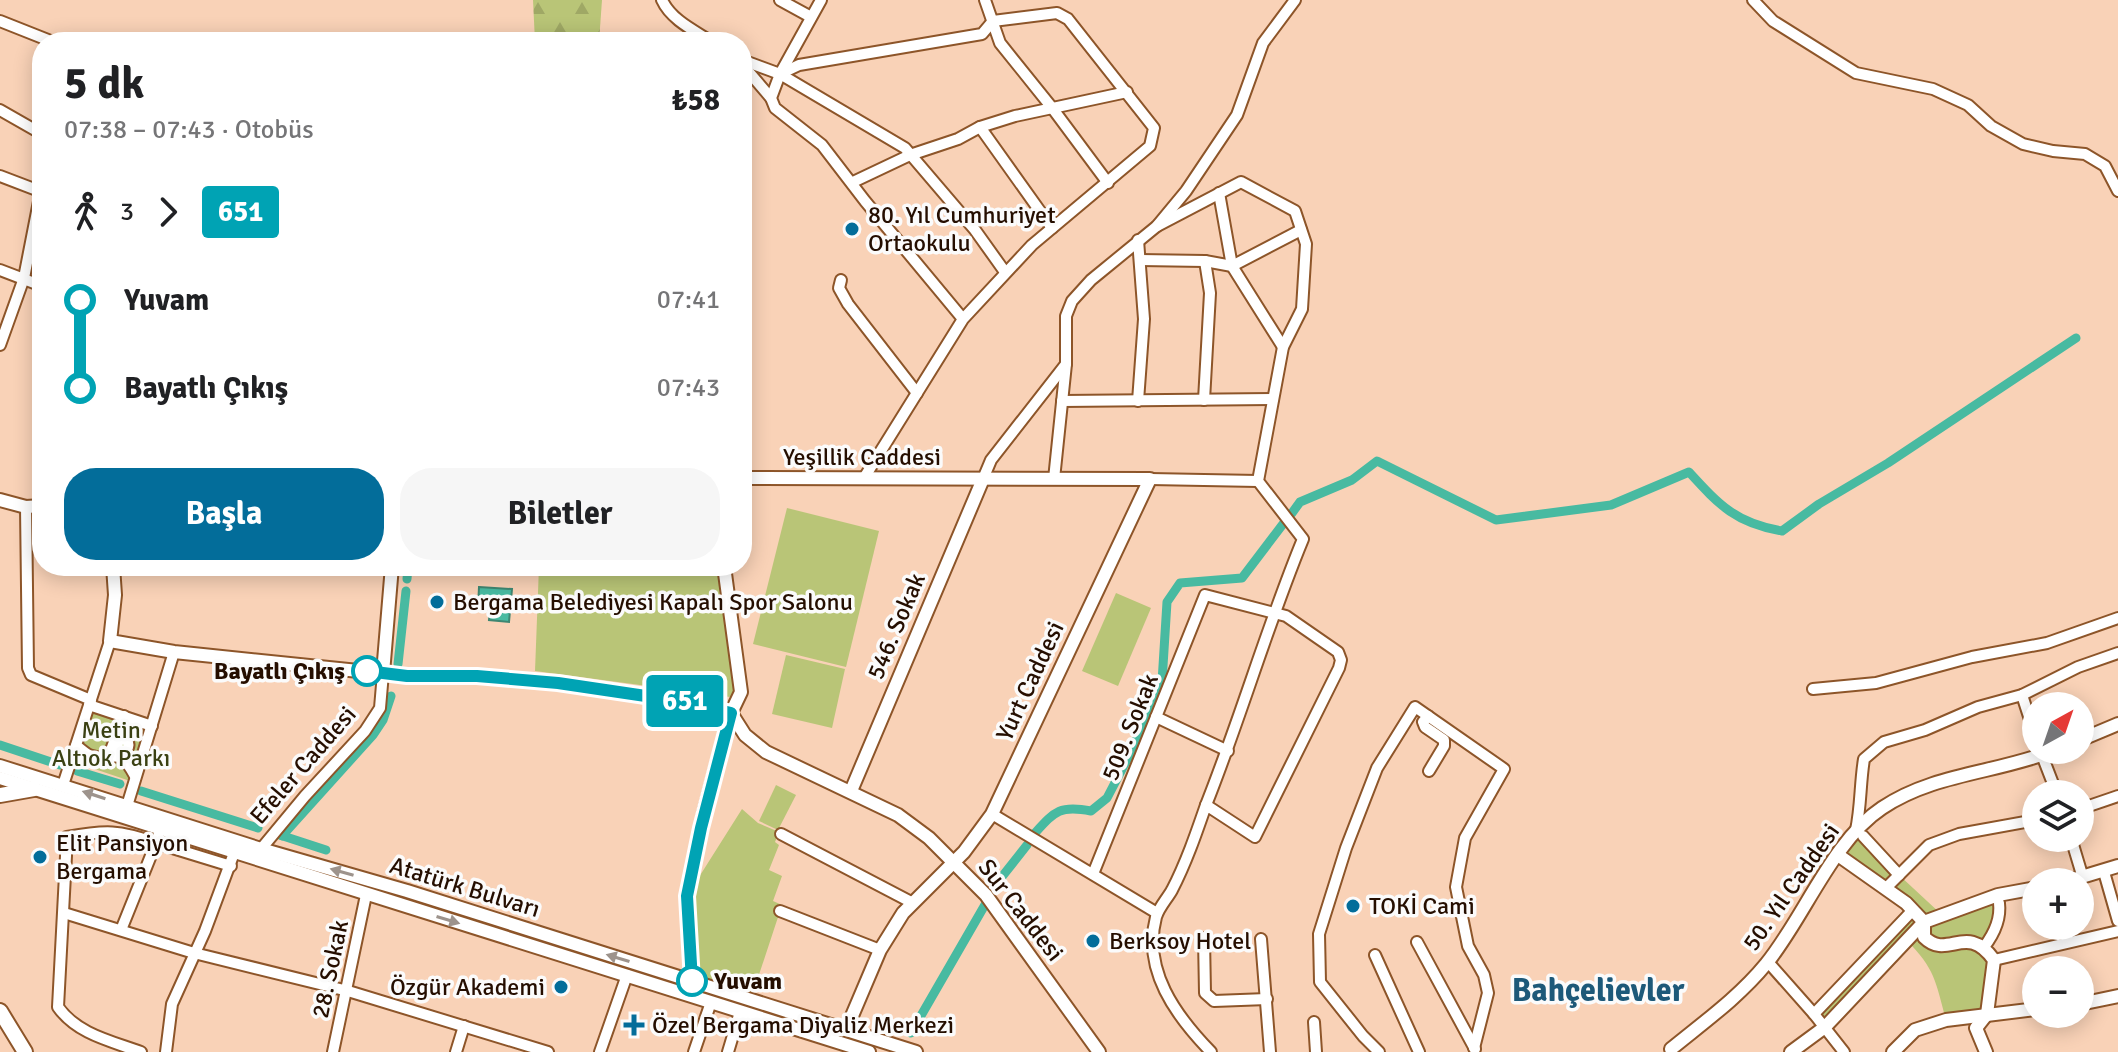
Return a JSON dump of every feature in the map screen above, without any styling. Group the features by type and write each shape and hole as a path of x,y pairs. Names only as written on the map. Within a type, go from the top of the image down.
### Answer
{"highway":[{"path":"0,795 34,789"},
{"path":"0,1011 25,1052"}],"main road":[{"name":"Yeşillik Caddesi","path":"752,478 983,479"},
{"path":"983,479 1150,479"},
{"name":"546. Sokak","path":"851,791 983,479"},
{"name":"Yurt Caddesi","path":"846,1030 880,950 911,902 964,852 992,814 1150,479"},
{"path":"0,500 32,507"},
{"path":"114,576 110,641 174,652 407,676 477,676 558,683 686,702 731,713"},
{"name":"Efeler Caddesi","path":"383,673 391,576"},
{"path":"692,981 687,896 731,713 741,692 725,576"},
{"name":"Sur Caddesi","path":"731,713 745,735 766,752 898,815 929,838 986,895 1099,1052"},
{"path":"2094,734 2118,724"},
{"name":"50. Yıl Caddesi","path":"1671,1049 1738,995 1768,962 1838,855 1878,810 1911,791 2022,758"},
{"name":"Atatürk Bulvarı","path":"0,766 916,1052"},
{"name":"Atatürk Bulvarı","path":"0,778 160,829 232,859 366,895 869,1052"},
{"path":"1838,855 1913,910 1924,922 1924,937 1930,943 1941,946 1961,941 1975,942 1984,947 1994,960 1987,1014 1976,1028 1986,1052"},
{"path":"2094,875 2118,866"},
{"path":"1791,1052 1825,1027 1924,922 1998,895 2022,891"},
{"path":"2094,1001 2118,996"},
{"path":"1893,1052 1915,1030 1946,1020 2022,1010"}],"street":[{"path":"662,0 676,19 696,32"},
{"path":"780,0 811,17"},
{"path":"771,98 780,74 821,0"},
{"path":"985,0 1000,43 1108,183"},
{"path":"1157,226 1186,191 1237,115 1263,43 1295,0"},
{"path":"1753,0 1773,21 1856,73 1933,89 1968,105 1991,126 2023,144 2085,154 2105,166 2118,191"},
{"path":"780,74 799,65 982,34 993,21 1057,13 1068,19 1154,128 1150,146 1052,228 1005,272 963,319 864,478"},
{"path":"0,21 32,34"},
{"path":"752,65 780,74 905,148 975,230 1005,272"},
{"path":"752,74 775,108 822,145 963,319"},
{"path":"853,182 980,127 1015,116 1127,92"},
{"path":"0,110 32,128"},
{"path":"980,127 1052,228"},
{"path":"0,176 32,187"},
{"path":"1054,479 1066,364 1066,316 1072,301 1091,280 1157,226 1241,182 1295,211 1306,244 1302,309 1283,347 1258,481 1303,539 1273,612 1228,751 1172,890 1157,913 1153,934 1154,961 1162,986 1186,1023 1211,1052"},
{"path":"1219,193 1232,266 1283,347"},
{"path":"1140,260 1205,261 1232,266 1301,230"},
{"path":"0,345 24,278 32,239"},
{"path":"1138,240 1144,319 1138,401"},
{"path":"1204,400 1210,293 1205,261"},
{"path":"0,270 32,282"},
{"path":"841,280 839,288 848,304 917,393"},
{"path":"983,479 991,460 1066,364"},
{"path":"1062,401 1273,399"},
{"path":"1150,479 1258,481"},
{"path":"26,507 28,668 31,675 92,704 152,726"},
{"name":"509. Sokak","path":"1093,874 1205,595 1273,612"},
{"path":"1206,805 1255,837 1339,668 1341,660 1338,652 1298,624 1273,612"},
{"path":"1813,689 1876,683 1972,657 2047,643 2118,618"},
{"path":"63,785 79,747 110,641"},
{"path":"127,806 174,652"},
{"path":"2028,692 2078,667 2118,653"},
{"name":"Efeler Caddesi","path":"261,849 365,731 380,708 383,673"},
{"path":"1899,875 1859,834 1859,791 1864,759 1884,742 1925,730 1978,707 2022,695"},
{"path":"1379,1052 1320,982 1319,934 1346,848 1377,768 1415,707 1504,769 1465,838 1456,887 1468,946 1484,975 1488,993 1476,1050"},
{"path":"79,747 94,757 115,745 124,716"},
{"path":"1428,716 1423,722 1425,727 1444,740 1444,746 1429,771"},
{"path":"1156,717 1228,751"},
{"path":"115,745 143,752"},
{"path":"115,745 135,776"},
{"path":"2094,804 2118,796"},
{"path":"992,814 1157,913"},
{"path":"1886,888 1929,845 1959,834 2022,823"},
{"path":"121,930 160,829"},
{"path":"141,1052 87,1032 58,1007 67,837 104,830 129,833 156,843 232,859 172,1004 166,1052"},
{"path":"781,834 911,902"},
{"path":"2104,872 2118,921"},
{"name":"28. Sokak","path":"333,1052 366,895"},
{"path":"1984,947 1992,937 2000,913 1999,903"},
{"path":"1814,1014 1913,910"},
{"path":"780,911 880,950"},
{"path":"64,913 194,953 348,991 548,1052"},
{"path":"1994,960 2118,931"},
{"path":"1204,938 1205,993 1214,1001 1267,999"},
{"path":"1261,939 1270,1052"},
{"path":"1417,942 1476,1050"},
{"path":"1375,955 1419,1052"},
{"path":"1768,962 1844,1052"},
{"path":"600,1052 627,975"},
{"path":"694,1052 711,1002"},
{"path":"728,1052 740,1012"},
{"path":"1314,1022 1316,1052"},
{"path":"456,1052 464,1026"}],"green space":[{"path":"533,0 602,0 600,32 535,32"},
{"path":"787,508 879,531 846,667 753,644"},
{"path":"539,576 719,576 735,693 730,697 535,671"},
{"path":"1116,593 1151,608 1118,686 1082,671"},
{"path":"786,655 845,669 832,728 772,714"},
{"name":"Metin Altıok Parkı","path":"89,705 152,726 133,782 71,761"},
{"path":"776,785 796,795 778,830 759,821"},
{"path":"742,809 758,823 779,832 775,842 779,845 769,870 782,876 773,901 782,905 751,999 692,981 687,896"},
{"path":"1858,830 1899,875 1941,914 1998,895 2000,913 1985,947 1994,960 1987,1014 1946,1020 1929,968 1907,941 1825,1027 1814,1014 1913,910 1838,855"}],"water":[{"path":"479,587 512,589 509,622 489,620 490,608 478,607"}],"waterway":[{"path":"1292,513 1300,502 1352,480 1377,461 1496,520 1611,505 1689,472 1710,494 1741,518 1782,531 2076,338"},
{"path":"1035,833 1059,812 1072,809 1091,811 1107,798 1162,682 1167,602 1180,583 1242,578 1283,524"},
{"path":"398,664 406,591"},
{"path":"282,836 373,735 383,720 391,696"},
{"path":"0,745 60,765"},
{"path":"77,771 120,784"},
{"path":"141,791 258,828"},
{"path":"280,835 326,850"},
{"path":"997,883 1027,845"},
{"path":"911,1033 986,903"}],"bus line":[{"name":"651","path":"367,671 407,676 477,676 558,683 686,702 731,713 687,896 692,981"}],"place":[{"name":"80. Yıl Cumhuriyet Ortaokulu","path":"852,229"},
{"name":"Bergama Belediyesi Kapalı Spor Salonu","path":"437,602"},
{"name":"Bayatlı Çıkış","path":"367,671"},
{"name":"Elit Pansiyon Bergama","path":"40,857"},
{"name":"TOKİ Cami","path":"1353,906"},
{"name":"Berksoy Hotel","path":"1093,941"},
{"name":"Yuvam","path":"692,981"},
{"name":"Özgür Akademi","path":"561,987"},
{"name":"Özel Bergama Diyaliz Merkezi","path":"634,1025"}],"district":[{"name":"Bahçelievler","path":"1598,990"}]}
